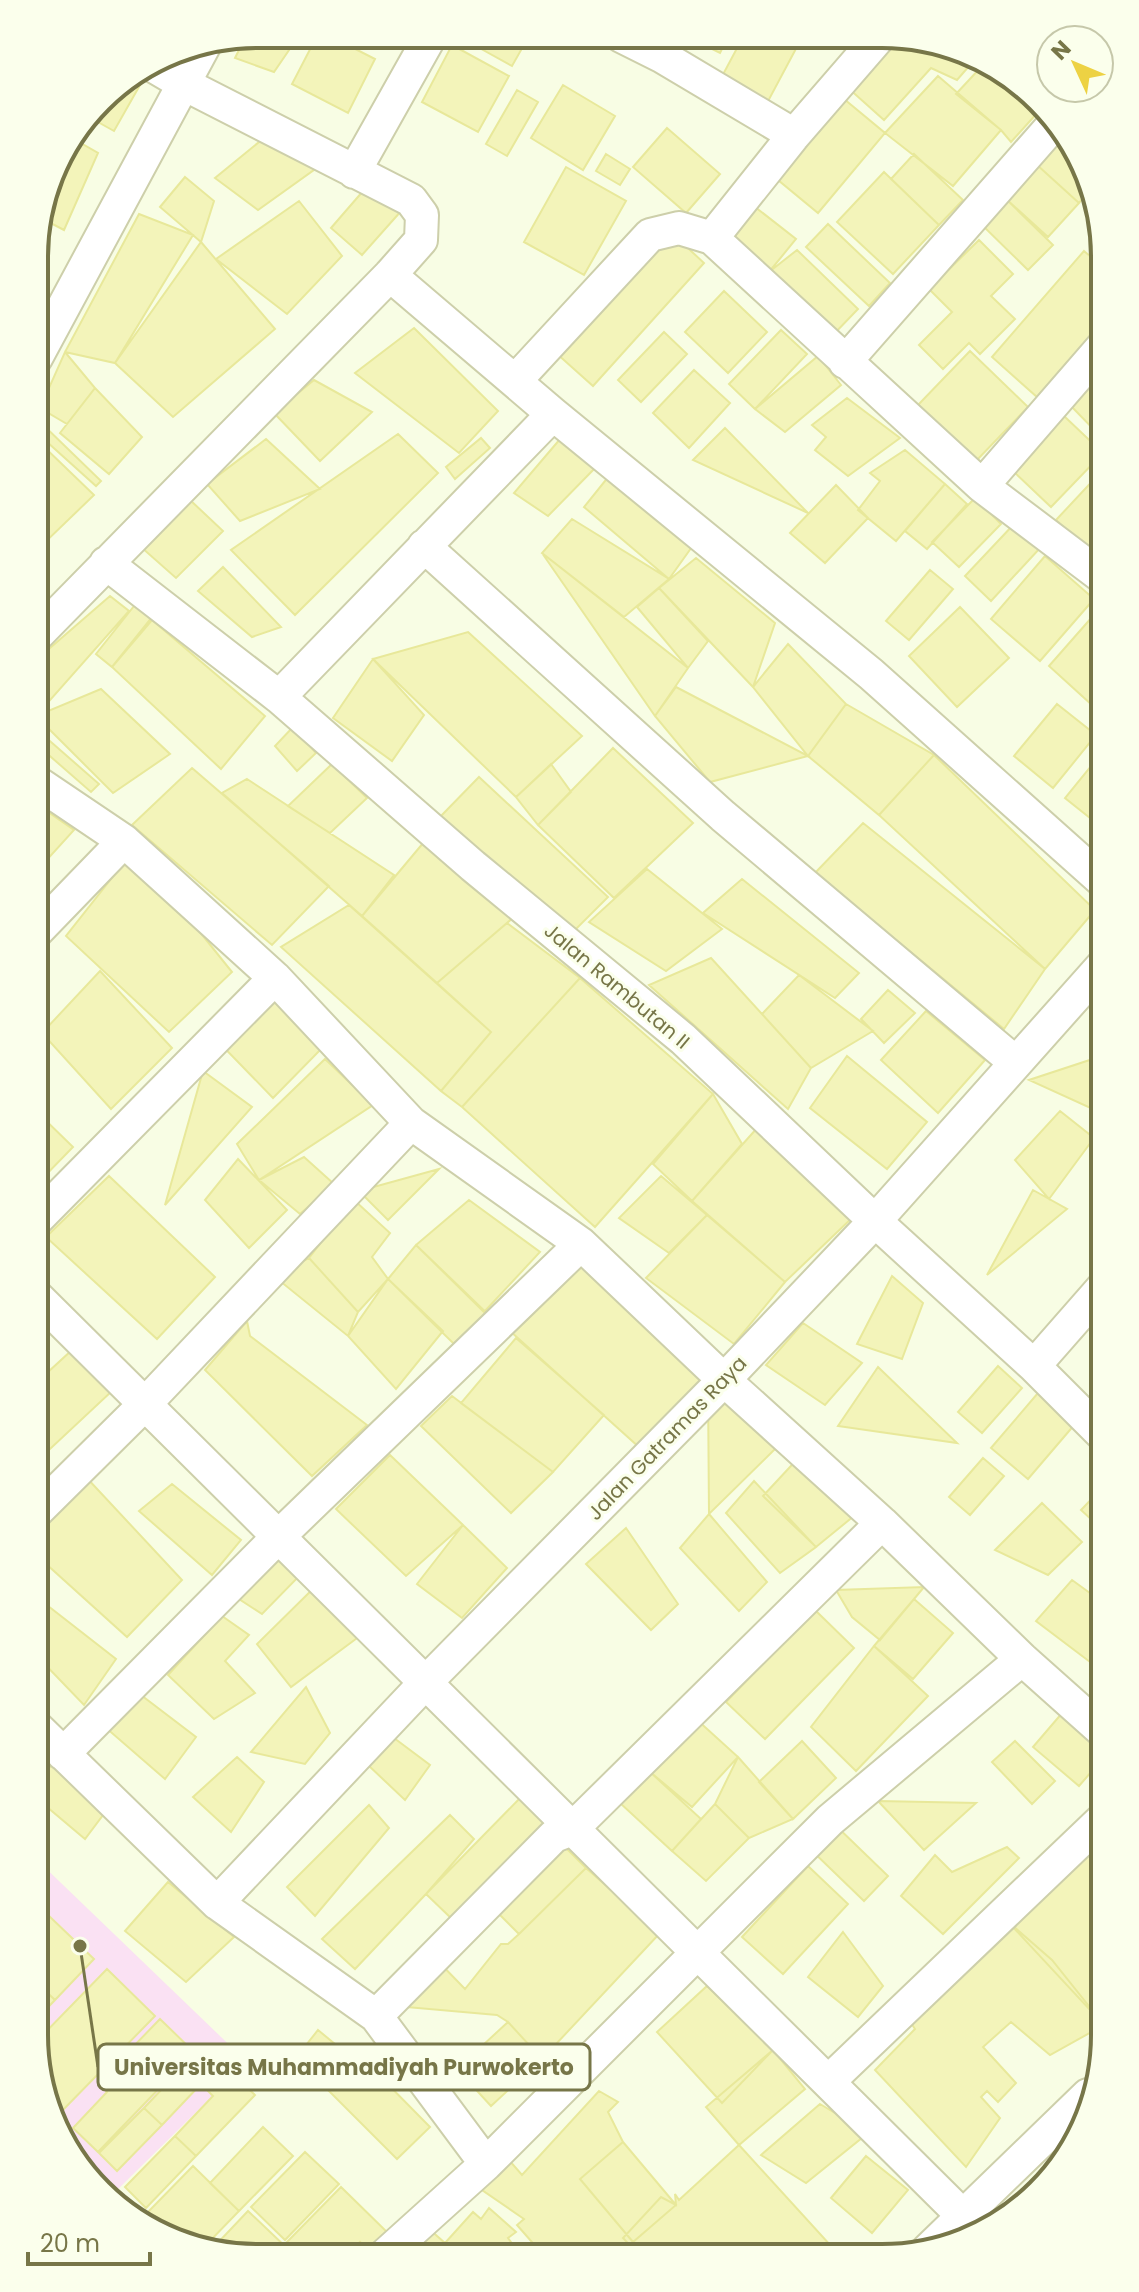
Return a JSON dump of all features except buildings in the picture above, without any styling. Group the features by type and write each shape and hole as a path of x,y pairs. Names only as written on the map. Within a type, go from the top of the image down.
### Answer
{"street":[{"path":"354,172 424,48"},
{"path":"645,48 794,135"},
{"path":"712,238 794,135 869,48"},
{"path":"48,336 198,56"},
{"path":"48,623 421,240 422,215 411,200 162,71"},
{"path":"845,362 1048,131"},
{"path":"516,380 650,235 679,228 712,238 982,486 1091,568"},
{"path":"390,275 553,414 871,674 1091,870"},
{"path":"982,486 1091,360"},
{"path":"279,697 553,414"},
{"path":"424,546 723,816 1016,1063"},
{"name":"Jalan Rambutan II","path":"106,563 279,697 473,866 683,1039 1034,1366 1091,1423"},
{"path":"48,790 124,841 275,978 411,1123 581,1244 1091,1721"},
{"path":"48,920 124,841"},
{"path":"48,1208 275,978"},
{"name":"Jalan Gatramas Raya","path":"217,1903 425,1683 724,1380 875,1221 1091,979"},
{"path":"48,1500 145,1404 411,1123"},
{"path":"63,1754 278,1537 581,1244"},
{"path":"1034,1366 1091,1301"},
{"path":"48,1308 963,2216"},
{"path":"376,2016 554,1836 572,1829 882,1523"},
{"path":"397,2244 486,2164 830,1820 1022,1659"},
{"path":"48,1739 217,1903 376,2016 486,2164"},
{"path":"828,2082 1091,1830"},
{"path":"944,2234 1079,2103"}],"shaded area":[{"path":"48,1870 247,2062 117,2190 109,2183 83,2151 70,2128 52,2076 48,2049"}],"place":[{"name":"Universitas Muhammadiyah Purwokerto","path":"80,1946"}]}
